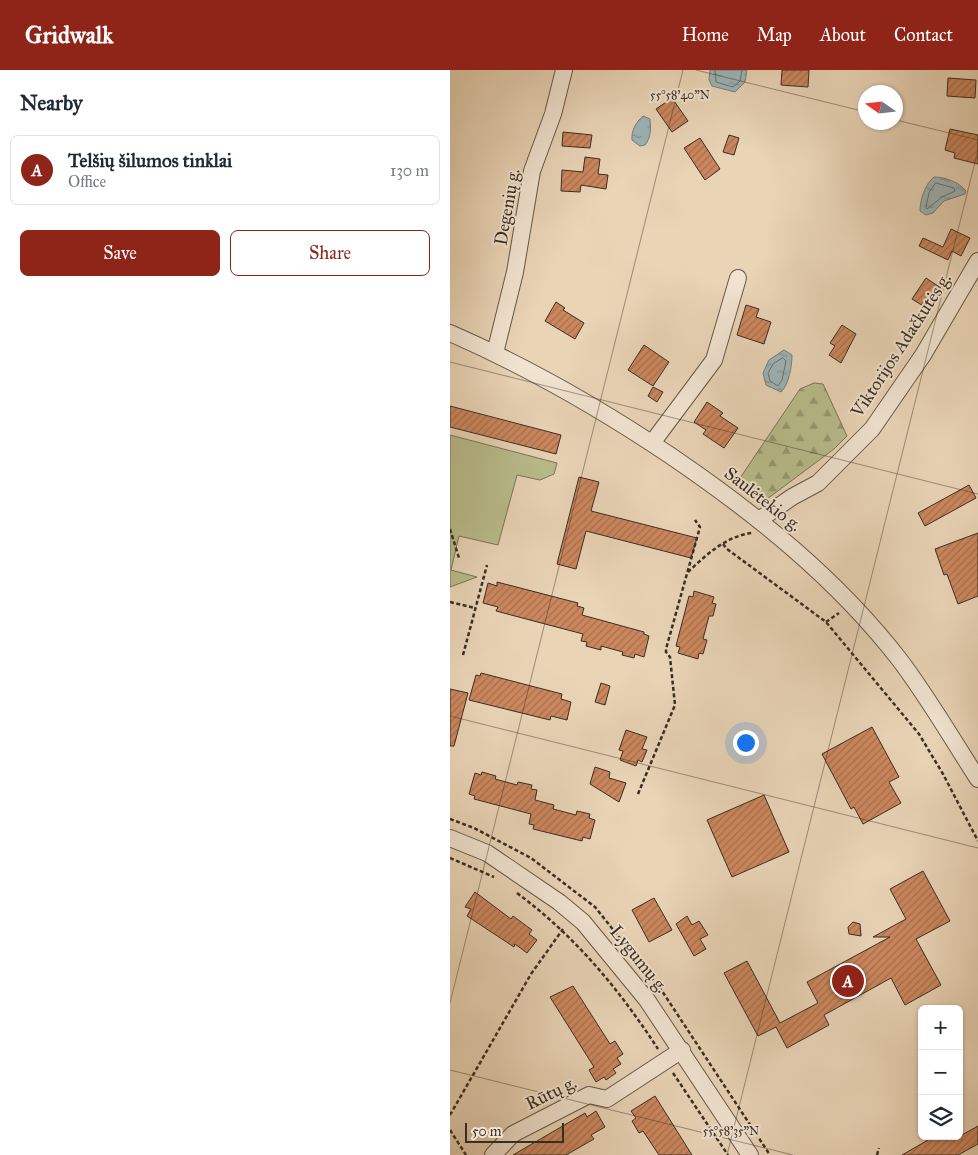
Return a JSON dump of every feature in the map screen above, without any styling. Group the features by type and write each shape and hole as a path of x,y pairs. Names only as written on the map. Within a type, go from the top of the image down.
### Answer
{"street":[{"name":"Degenių g.","path":"495,353 515,272 532,171 553,114 564,70"},
{"name":"Viktorijos Adačkutės g.","path":"759,520 792,497 818,483 872,429 923,355 978,260"},
{"path":"652,443 714,360 738,278"},
{"name":"Saulėtekio g.","path":"450,333 495,353 578,397 652,443 725,493 776,534 822,574 898,659 978,779"},
{"name":"Lygumų g.","path":"450,838 487,853 559,902 583,922 647,1000 750,1155"},
{"name":"Rūtų g.","path":"493,1155 513,1134 588,1095 607,1099 682,1050"}],"path":[{"path":"638,794 676,705 670,657 666,649 700,528 695,520"},
{"path":"450,529 459,558"},
{"path":"688,572 709,552 724,544 751,533 776,534"},
{"path":"724,544 726,549 826,622 918,734 943,774 978,841"},
{"path":"462,655 488,565"},
{"path":"450,602 476,608"},
{"path":"450,858 497,878"},
{"path":"513,890 563,929 598,967 665,1061 728,1155"},
{"path":"450,1115 531,974 563,929"},
{"path":"450,1130 466,1155"},
{"path":"877,1155 879,1148"}],"green space":[{"path":"814,383 823,384 847,436 834,449 767,499 740,478 800,389"},
{"path":"450,435 557,463 554,474 540,480 517,475 498,545 459,536 451,570 477,577 450,587"}],"water":[{"path":"710,70 747,70 745,82 735,92 712,86 709,80"},
{"path":"643,116 650,119 650,133 645,145 640,146 632,140 632,133"},
{"path":"934,177 952,181 966,191 965,194 944,201 933,213 926,215 920,211 921,202 926,188"},
{"path":"784,350 792,355 792,359 788,380 781,392 766,385 763,373 769,360"}],"building":[{"path":"782,70 809,70 808,87 781,85"},
{"path":"948,78 976,80 975,98 947,96"},
{"path":"672,98 688,121 672,132 656,109"},
{"path":"950,129 978,135 978,164 954,158 955,153 945,150"},
{"path":"563,132 592,135 590,148 562,146"},
{"path":"729,135 739,138 734,155 723,152"},
{"path":"700,138 720,169 705,180 684,148"},
{"path":"585,157 600,159 598,174 608,175 606,189 581,185 580,192 561,191 562,170 583,172"},
{"path":"951,229 970,238 961,256 952,251 948,260 919,246 923,238 943,247"},
{"path":"926,278 941,288 928,309 912,299"},
{"path":"556,302 565,308 563,310 584,323 575,339 545,321"},
{"path":"746,305 759,309 756,317 771,322 764,344 737,335"},
{"path":"842,325 856,334 841,363 829,355 835,346 830,343"},
{"path":"644,345 669,362 653,386 628,370"},
{"path":"653,387 663,392 657,402 648,396"},
{"path":"707,402 723,413 720,416 738,428 724,448 703,434 706,430 694,422"},
{"path":"450,406 561,435 556,454 450,427"},
{"path":"579,477 599,482 591,511 697,538 691,558 586,531 576,569 557,564"},
{"path":"969,485 976,498 925,526 918,513"},
{"path":"978,533 978,596 958,604 947,574 944,575 935,549"},
{"path":"497,582 578,603 577,606 584,608 582,615 644,632 644,634 649,636 644,657 635,654 634,658 622,655 623,652 601,646 601,650 586,646 587,642 581,641 583,634 496,611 498,607 483,603 488,583 497,586"},
{"path":"694,591 714,597 712,603 716,604 713,616 709,616 703,639 707,640 703,654 699,653 698,659 678,653 680,647 676,646 689,596 693,597"},
{"path":"481,673 562,694 561,699 571,702 567,720 551,716 550,720 469,700 476,675 480,676"},
{"path":"601,683 610,686 605,705 595,702"},
{"path":"450,689 468,693 454,746 450,746"},
{"path":"872,727 899,777 889,782 901,803 863,824 854,807 851,809 822,754"},
{"path":"626,730 647,737 642,749 647,750 642,762 638,760 636,766 620,760 623,751 619,750"},
{"path":"595,767 610,772 609,778 626,783 619,802 590,784"},
{"path":"482,772 496,776 495,779 517,785 518,782 532,785 531,789 537,790 535,800 554,805 553,809 576,815 577,811 590,814 589,818 595,820 590,839 583,837 582,841 533,829 534,825 529,824 531,814 474,799 475,796 469,794 475,773 481,775"},
{"path":"764,795 789,852 732,877 707,820"},
{"path":"923,871 950,921 916,939 941,985 905,1005 891,978 824,1015 829,1025 787,1048 776,1027 758,1036 724,973 747,961 780,1023 818,1003 807,982 890,937 873,937 906,919 890,889"},
{"path":"475,892 511,919 513,916 532,930 529,934 537,940 527,953 515,944 514,947 467,916 471,909 465,907"},
{"path":"654,898 672,930 649,942 632,910"},
{"path":"687,916 692,925 699,921 708,935 700,939 706,949 694,956 676,924"},
{"path":"853,922 860,924 861,936 849,934 848,927"},
{"path":"573,986 610,1044 615,1041 623,1054 617,1058 621,1064 613,1069 616,1073 606,1080 604,1077 596,1082 589,1070 594,1067 550,997"},
{"path":"655,1096 692,1155 659,1155 643,1131 639,1133 632,1121 636,1118 631,1111"},
{"path":"596,1111 605,1127 591,1135 594,1139 566,1155 513,1155 585,1113 587,1117"},
{"path":"978,1126 978,1144 958,1155 902,1155 928,1140 963,1140 963,1134"}],"place":[{"name":"Telšių šilumos tinklai","path":"848,981"}]}
